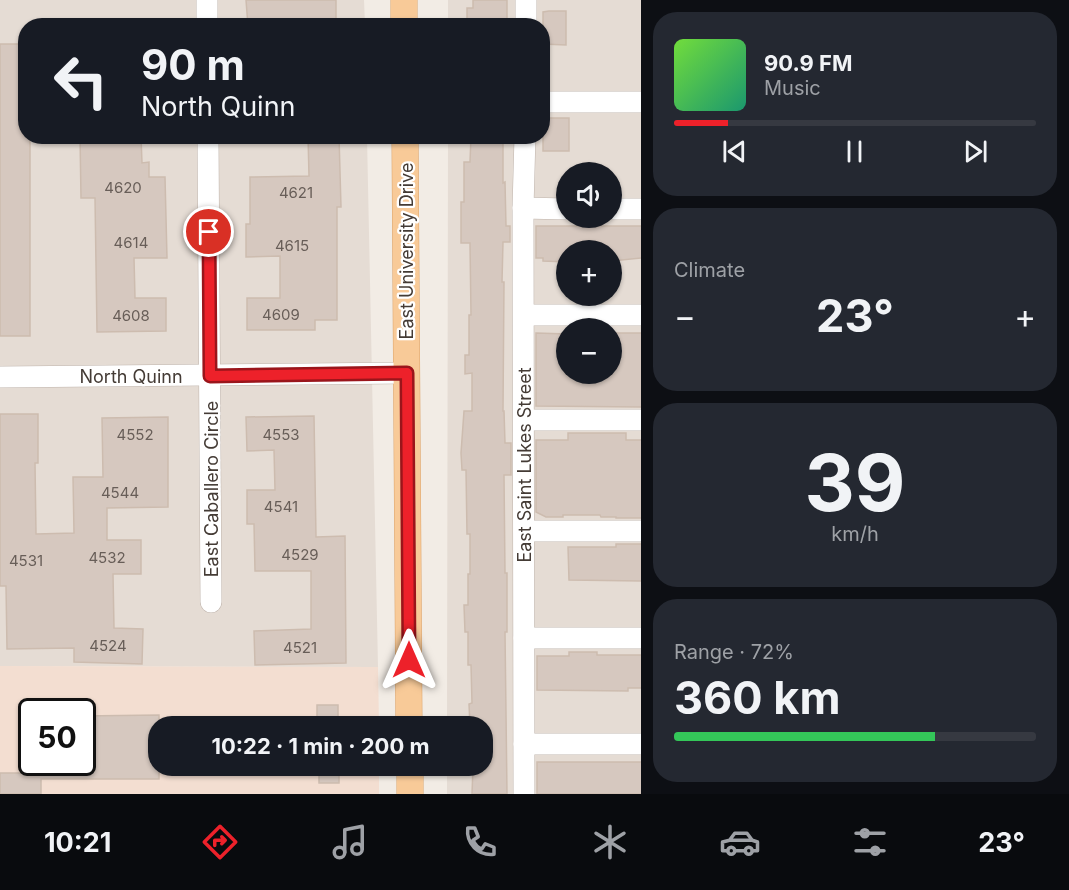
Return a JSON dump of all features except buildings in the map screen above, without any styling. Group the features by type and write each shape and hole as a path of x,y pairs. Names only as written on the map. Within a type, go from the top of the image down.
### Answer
{"main road":[{"path":"404,0 404,18"},
{"name":"East University Drive","path":"405,144 410,716"},
{"path":"410,776 410,794"}],"street":[{"path":"207,0 207,18"},
{"path":"526,0 526,18"},
{"path":"550,102 641,102"},
{"name":"East Caballero Circle","path":"208,144 211,602"},
{"name":"East Saint Lukes Street","path":"524,794 525,144"},
{"path":"523,208 556,209"},
{"path":"622,209 641,209"},
{"path":"524,315 641,315"},
{"name":"North Quinn","path":"0,377 407,373"},
{"path":"524,420 641,420"},
{"path":"524,531 641,531"},
{"path":"524,638 641,638"},
{"path":"524,744 641,744"}],"shaded area":[{"path":"0,0 364,0 365,18 18,18 18,144 367,144 378,667 0,666"},
{"path":"448,0 641,0 641,794 447,794 447,776 493,776 493,716 447,716 448,144 550,144 550,18 448,18"},
{"path":"0,666 378,667 379,716 148,716 148,776 379,776 379,794 0,794"}],"route":[{"path":"209,232 210,376 407,373 409,660"}]}
